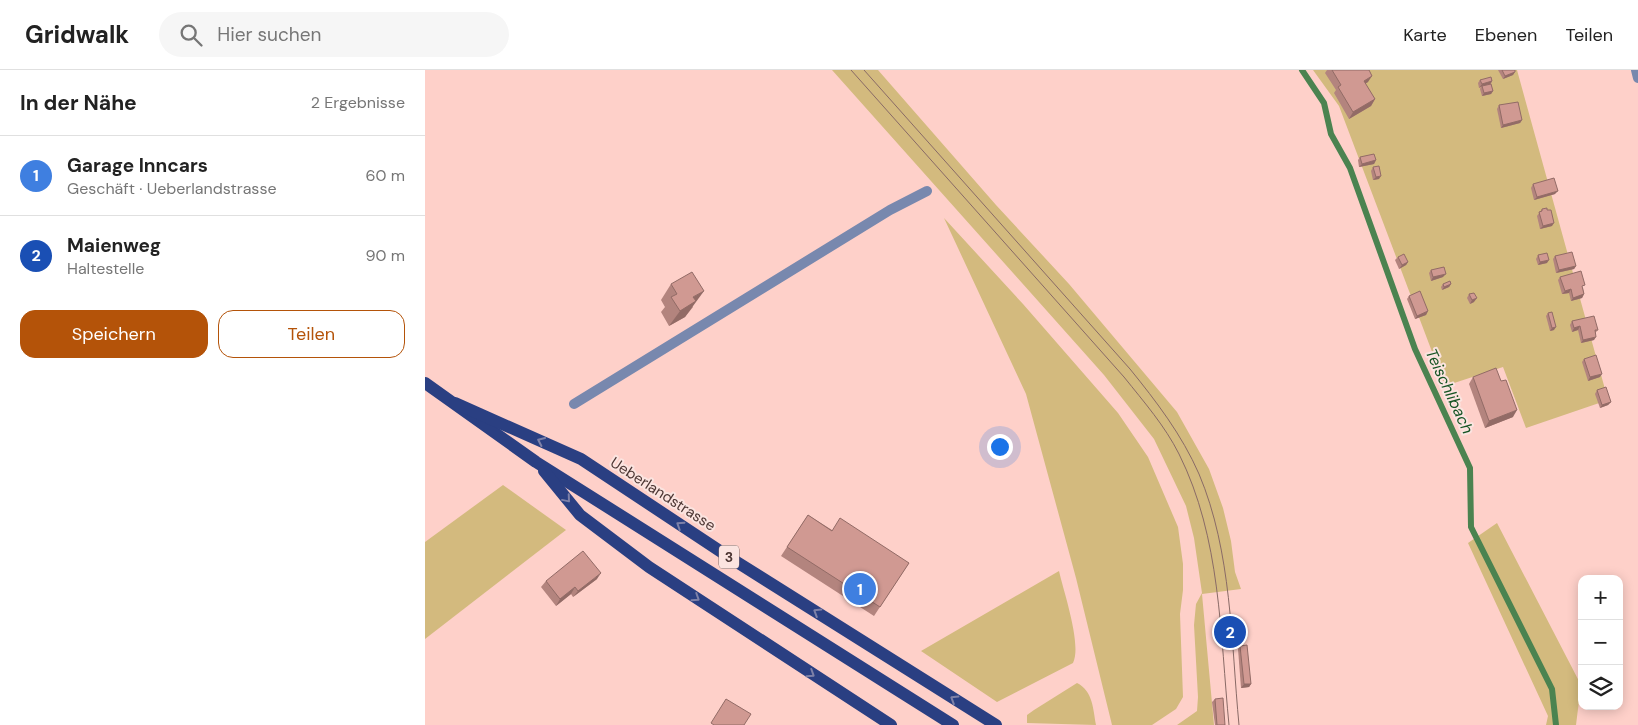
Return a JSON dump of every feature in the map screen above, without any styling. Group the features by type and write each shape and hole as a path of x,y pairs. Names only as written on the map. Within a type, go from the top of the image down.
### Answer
{"main road":[{"name":"Ueberlandstrasse","path":"425,383 536,462 953,725"},
{"name":"Ueberlandstrasse","path":"455,403 581,459 732,559 996,725"},
{"name":"Ueberlandstrasse","path":"536,462 580,515 649,567 891,725"}],"street":[{"path":"1636,70 1638,78"},
{"path":"574,404 890,210 927,191"}],"shaded area":[{"path":"832,70 878,70 996,205 1069,284 1177,412 1209,469 1223,508 1231,541 1235,572 1241,589 1202,594 1214,725 1177,725 1197,711 1194,625 1196,604 1202,593 1194,538 1186,506 1154,439 1104,375"},
{"path":"1313,70 1517,70 1608,400 1526,428 1503,367 1445,386 1339,106"},
{"path":"944,218 1023,304 1118,413 1148,457 1178,527 1183,564 1183,590 1180,614 1183,697 1176,709 1152,725 1112,725 1076,578 1026,394"},
{"path":"503,485 566,530 425,639 425,542"},
{"path":"1497,523 1578,679 1576,725 1546,725 1548,716 1468,543"},
{"path":"1059,571 1074,632 1075,655 1073,663 997,702 921,651"},
{"path":"1077,683 1082,686 1089,696 1096,725 1027,723 1027,715"}],"building":[{"path":"1332,70 1369,70 1372,76 1364,81 1375,99 1353,112 1338,87 1341,85"},
{"path":"1502,70 1515,70 1515,72 1505,76"},
{"path":"1491,77 1492,81 1482,84 1480,80"},
{"path":"1491,84 1493,91 1484,93 1482,86"},
{"path":"1518,102 1522,120 1503,125 1499,105"},
{"path":"1374,154 1376,160 1362,164 1360,157"},
{"path":"1379,166 1381,176 1376,177 1373,167"},
{"path":"1554,178 1558,191 1537,197 1533,184"},
{"path":"1547,208 1547,210 1551,210 1554,223 1543,226 1539,212"},
{"path":"1572,252 1576,266 1559,270 1555,256"},
{"path":"1547,253 1549,260 1540,262 1538,255"},
{"path":"1404,254 1408,262 1402,265 1398,257"},
{"path":"1444,267 1446,274 1433,277 1431,270"},
{"path":"1581,271 1585,285 1582,286 1584,294 1573,298 1571,289 1565,291 1560,277"},
{"path":"692,272 704,291 693,297 696,301 680,311 671,297 677,294 671,284"},
{"path":"1450,281 1451,284 1444,287 1443,284"},
{"path":"1420,291 1428,311 1417,316 1409,296"},
{"path":"1474,293 1477,298 1472,300 1469,294"},
{"path":"1552,312 1556,327 1552,328 1548,313"},
{"path":"1594,316 1598,330 1595,330 1596,337 1583,340 1580,326 1574,328 1572,321"},
{"path":"1596,355 1602,374 1590,377 1584,359"},
{"path":"1496,368 1501,381 1506,380 1517,410 1489,421 1473,377"},
{"path":"1606,387 1611,402 1602,405 1597,390"},
{"path":"808,515 832,531 840,518 909,563 880,607 787,547"},
{"path":"583,551 601,573 578,591 575,587 560,599 546,581"},
{"path":"1247,645 1251,684 1244,684 1240,646"},
{"path":"1223,698 1225,725 1217,725 1215,699"},
{"path":"726,699 751,714 744,725 714,725 711,723"}],"waterway":[{"name":"Teischlibach","path":"1302,70 1324,103 1331,134 1350,168 1415,349 1470,468 1471,527 1552,689 1556,725"}],"tram line":[{"path":"851,70 1124,377 1154,414 1179,454 1193,486 1211,553 1220,621 1229,725"},
{"path":"864,70 1130,369 1177,432 1199,474 1218,534 1232,630 1239,725"}],"place":[{"name":"Garage Inncars","path":"860,589"},
{"name":"Maienweg","path":"1230,632"}]}
